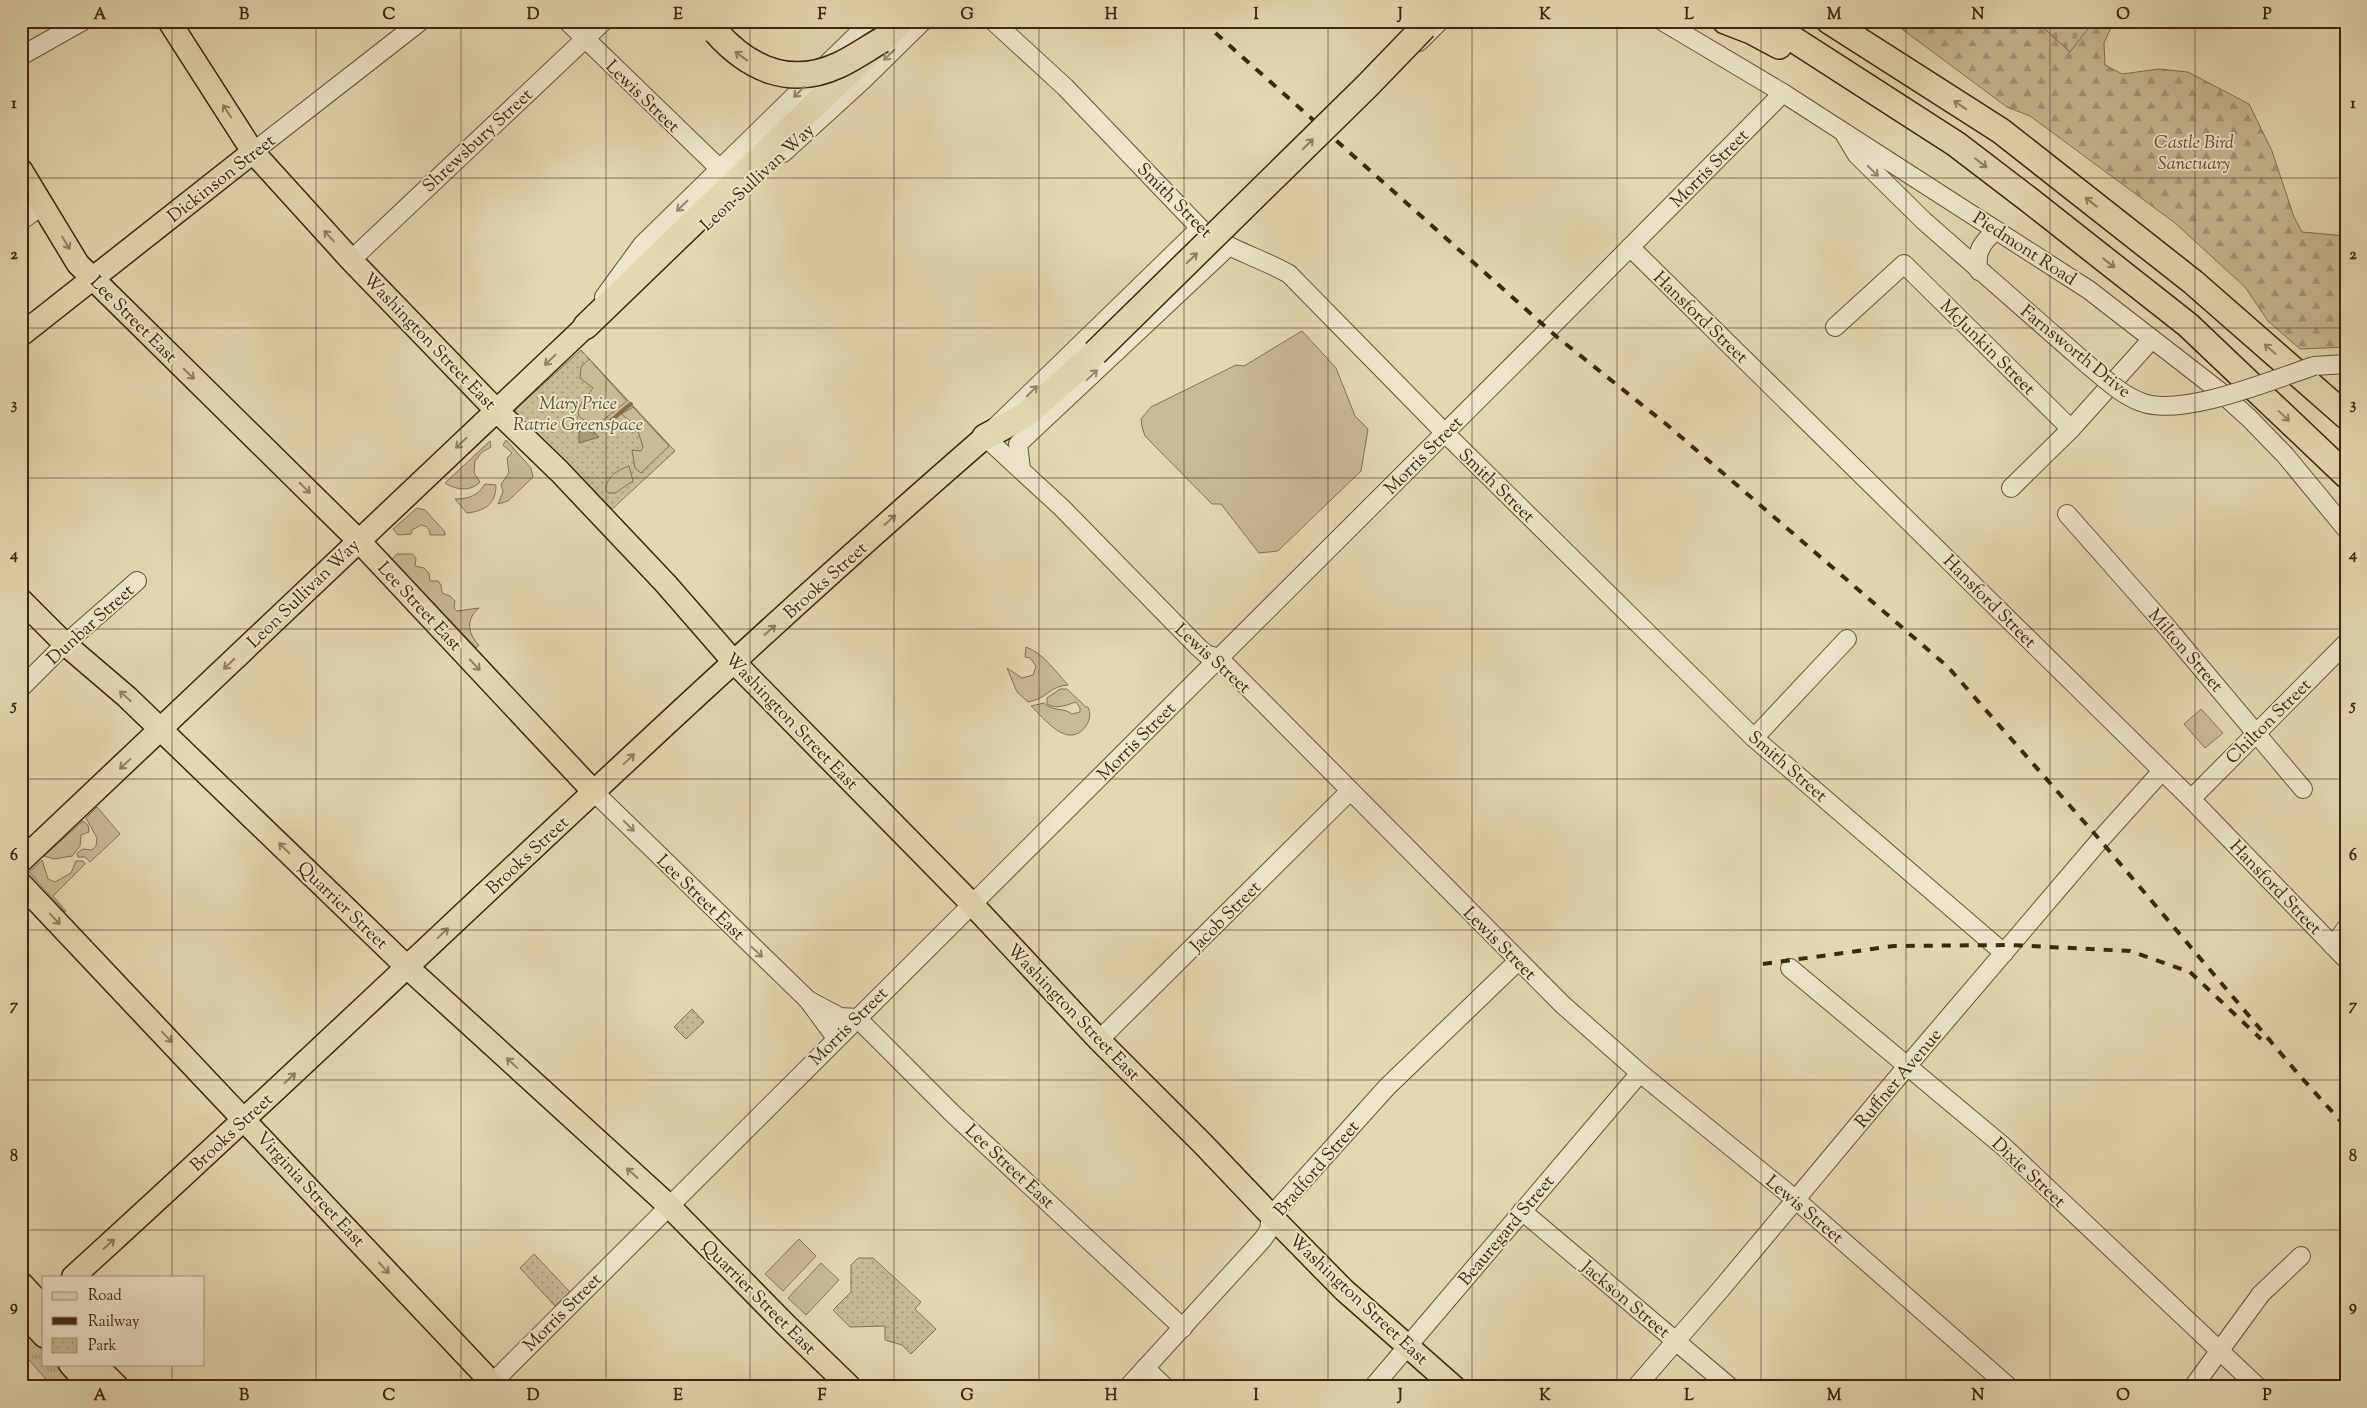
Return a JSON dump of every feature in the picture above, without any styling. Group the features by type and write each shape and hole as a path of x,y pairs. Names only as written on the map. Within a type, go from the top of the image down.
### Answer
{"highway":[{"path":"712,27 732,49 750,63 772,72 794,74 817,73 838,66 877,31 902,21"},
{"path":"1725,21 1751,31 1956,144"},
{"path":"1765,21 1956,144 2188,325 2346,475"},
{"path":"1829,21 2009,137 2194,282 2346,416"},
{"path":"1855,21 1884,55"},
{"path":"985,437 1027,414 1095,353 1432,23"},
{"path":"586,326 786,134 877,31"},
{"path":"1018,444 1020,431 1027,414"}],"main road":[{"name":"Washington Street East","path":"169,21 253,152 351,260 496,410 560,472 666,584 734,662 972,904 1099,1040 1203,1144 1271,1216 1344,1290 1454,1387"},
{"name":"Dickinson Street","path":"21,335 253,152"},
{"name":"Lee Street East","path":"21,170 78,264 358,540 594,792"},
{"name":"Leon Sullivan Way","path":"21,861 586,326"},
{"name":"Brooks Street","path":"74,1276 246,1119 734,662 908,504 985,437"},
{"name":"Quarrier Street","path":"21,600 65,644 127,697 407,967 668,1205"},
{"name":"Virginia Street East","path":"21,884 246,1119 492,1386"},
{"name":"Quarrier Street East","path":"668,1205 850,1387"},
{"path":"21,1283 36,1309 42,1329"},
{"path":"72,1366 91,1387"},
{"path":"98,1366 118,1387"}],"street":[{"path":"21,56 83,21"},
{"name":"Dickinson Street","path":"253,152 421,21"},
{"name":"Lewis Street","path":"567,21 720,170"},
{"name":"Shrewsbury Street","path":"351,260 604,21"},
{"name":"Leon Sullivan Way","path":"586,326 638,288 863,80 924,21"},
{"name":"Smith Street","path":"993,21 1065,88 1200,228 1216,241 1271,263 1289,274 1445,433 1754,738 2004,953"},
{"name":"Piedmont Road","path":"1662,21 1783,93 2089,290 2218,390 2249,418 2285,455 2346,528"},
{"path":"1351,110 1432,23"},
{"name":"Leon Sullivan Way","path":"586,326 603,298 642,245 720,170 877,31"},
{"name":"Morris Street","path":"492,1386 668,1205 1445,433 1783,93"},
{"name":"Farnsworth Drive","path":"1844,132 1857,155 1924,222 2088,365 2124,393 2141,402 2160,407 2205,402 2314,366 2346,364"},
{"path":"22,220 43,205"},
{"path":"985,437 1200,228"},
{"path":"1979,271 1977,263 1978,251 1996,230"},
{"path":"1021,469 1018,444 1229,246"},
{"name":"Hansford Street","path":"1630,247 2191,799 2346,959"},
{"name":"McJunkin Street","path":"1835,327 1904,264 2071,429"},
{"path":"2011,488 2071,429 2152,339"},
{"name":"Lewis Street","path":"985,437 1061,507 1198,647 1206,654 1219,658 1563,1006 1640,1073 1795,1199 2009,1387"},
{"name":"Milton Street","path":"2066,514 2303,788"},
{"name":"Dunbar Street","path":"21,688 65,644 137,581"},
{"path":"1754,738 1847,639"},
{"name":"Chilton Street","path":"2191,799 2346,643"},
{"name":"Ruffner Avenue","path":"1636,1387 2114,824 2162,772"},
{"name":"Jacob Street","path":"1099,1040 1350,791"},
{"name":"Lee Street East","path":"594,792 808,1000 836,1038"},
{"path":"2333,946 2346,928"},
{"name":"Bradford Street","path":"1128,1387 1263,1239 1270,1230 1271,1216 1386,1087 1518,961"},
{"name":"Dixie Street","path":"1790,968 2003,1146 2258,1387"},
{"name":"Lee Street East","path":"808,1000 840,1017 857,1018 953,1114 1183,1328"},
{"name":"Beauregard Street","path":"1373,1387 1640,1073"},
{"name":"Jackson Street","path":"1522,1211 1730,1387"},
{"path":"2193,1387 2261,1294 2301,1256"},
{"path":"1145,1368 1165,1387"}],"green space":[{"name":"Castle Bird Sanctuary","path":"1891,21 2036,21 2061,44 2091,21 2114,21 2104,43 2105,65 2122,74 2159,69 2188,72 2249,104 2272,151 2294,217 2302,232 2346,236 2346,347 2300,349 2268,321 2245,287 2175,223 2030,116 2007,107"},
{"path":"2036,21 2094,21 2070,52"},
{"path":"1302,331 1336,368 1355,416 1368,429 1361,471 1278,551 1259,553 1221,504 1212,504 1145,436 1141,419 1151,407 1236,365 1244,366"},
{"name":"Mary Price Ratrie Greenspace","path":"581,350 675,451 610,511 515,412 516,409"},
{"path":"589,359 627,401 598,424 582,419 578,411 593,388 580,378 581,367"},
{"path":"633,407 669,446 641,473 635,468 632,450 641,451 643,447 636,425 621,414"},
{"path":"506,440 531,468 533,477 508,501 498,504 503,492 501,484 509,473 507,458 512,453 503,445"},
{"path":"490,441 491,447 482,452 475,461 474,473 480,482 467,489 445,483"},
{"path":"629,466 633,481 615,493 606,491 610,478"},
{"path":"485,484 496,485 492,502 484,508 467,513 455,499 472,496"},
{"path":"417,508 425,510 445,532 445,535 430,535 428,528 421,525 412,530 411,534 398,535 393,529"},
{"path":"397,554 412,554 416,558 415,566 424,568 429,573 430,581 438,581 441,585 442,593 450,596 455,601 454,608 457,611 479,608 470,621 470,631 479,645 476,648 392,559"},
{"path":"1026,647 1044,658 1068,685 1056,688 1040,698 1028,702 1017,692 1007,668 1022,678 1033,675 1036,666 1030,658 1025,657"},
{"path":"1060,689 1067,689 1088,707 1090,714 1088,721 1079,733 1072,735 1064,734 1049,724 1031,706 1044,703 1051,708 1072,714 1080,712 1076,702 1058,707 1047,704 1047,698"},
{"path":"2201,709 2223,733 2205,748 2184,724"},
{"path":"97,807 120,834 90,862 85,857 78,857 77,853 83,849 92,850 96,846 97,838 86,818"},
{"path":"83,821 88,825 89,832 81,835 80,846 72,856 54,859 44,856"},
{"path":"42,860 48,879 55,882 71,873 76,861 83,861 85,864 53,896 65,912 29,872"},
{"path":"692,1009 704,1022 686,1039 674,1027"},
{"path":"799,1239 816,1256 783,1291 765,1274"},
{"path":"534,1254 570,1292 555,1306 520,1268"},
{"path":"858,1258 873,1258 921,1302 915,1309 936,1329 911,1354 902,1345 885,1340 885,1326 850,1327 833,1310 851,1292 851,1265"},
{"path":"821,1263 839,1280 806,1315 788,1298"},
{"path":"21,1327 42,1350 42,1366 56,1366 74,1387 53,1387 21,1351"}],"water":[{"path":"579,428 593,431 599,437 579,443"}],"waterway":[{"path":"602,426 631,404"}],"railway":[{"path":"1202,21 1557,337 1666,424 1948,667 2100,840 2300,1076 2346,1127"},
{"path":"1763,964 1894,946 2011,945 2130,951 2190,972 2261,1039"}]}
